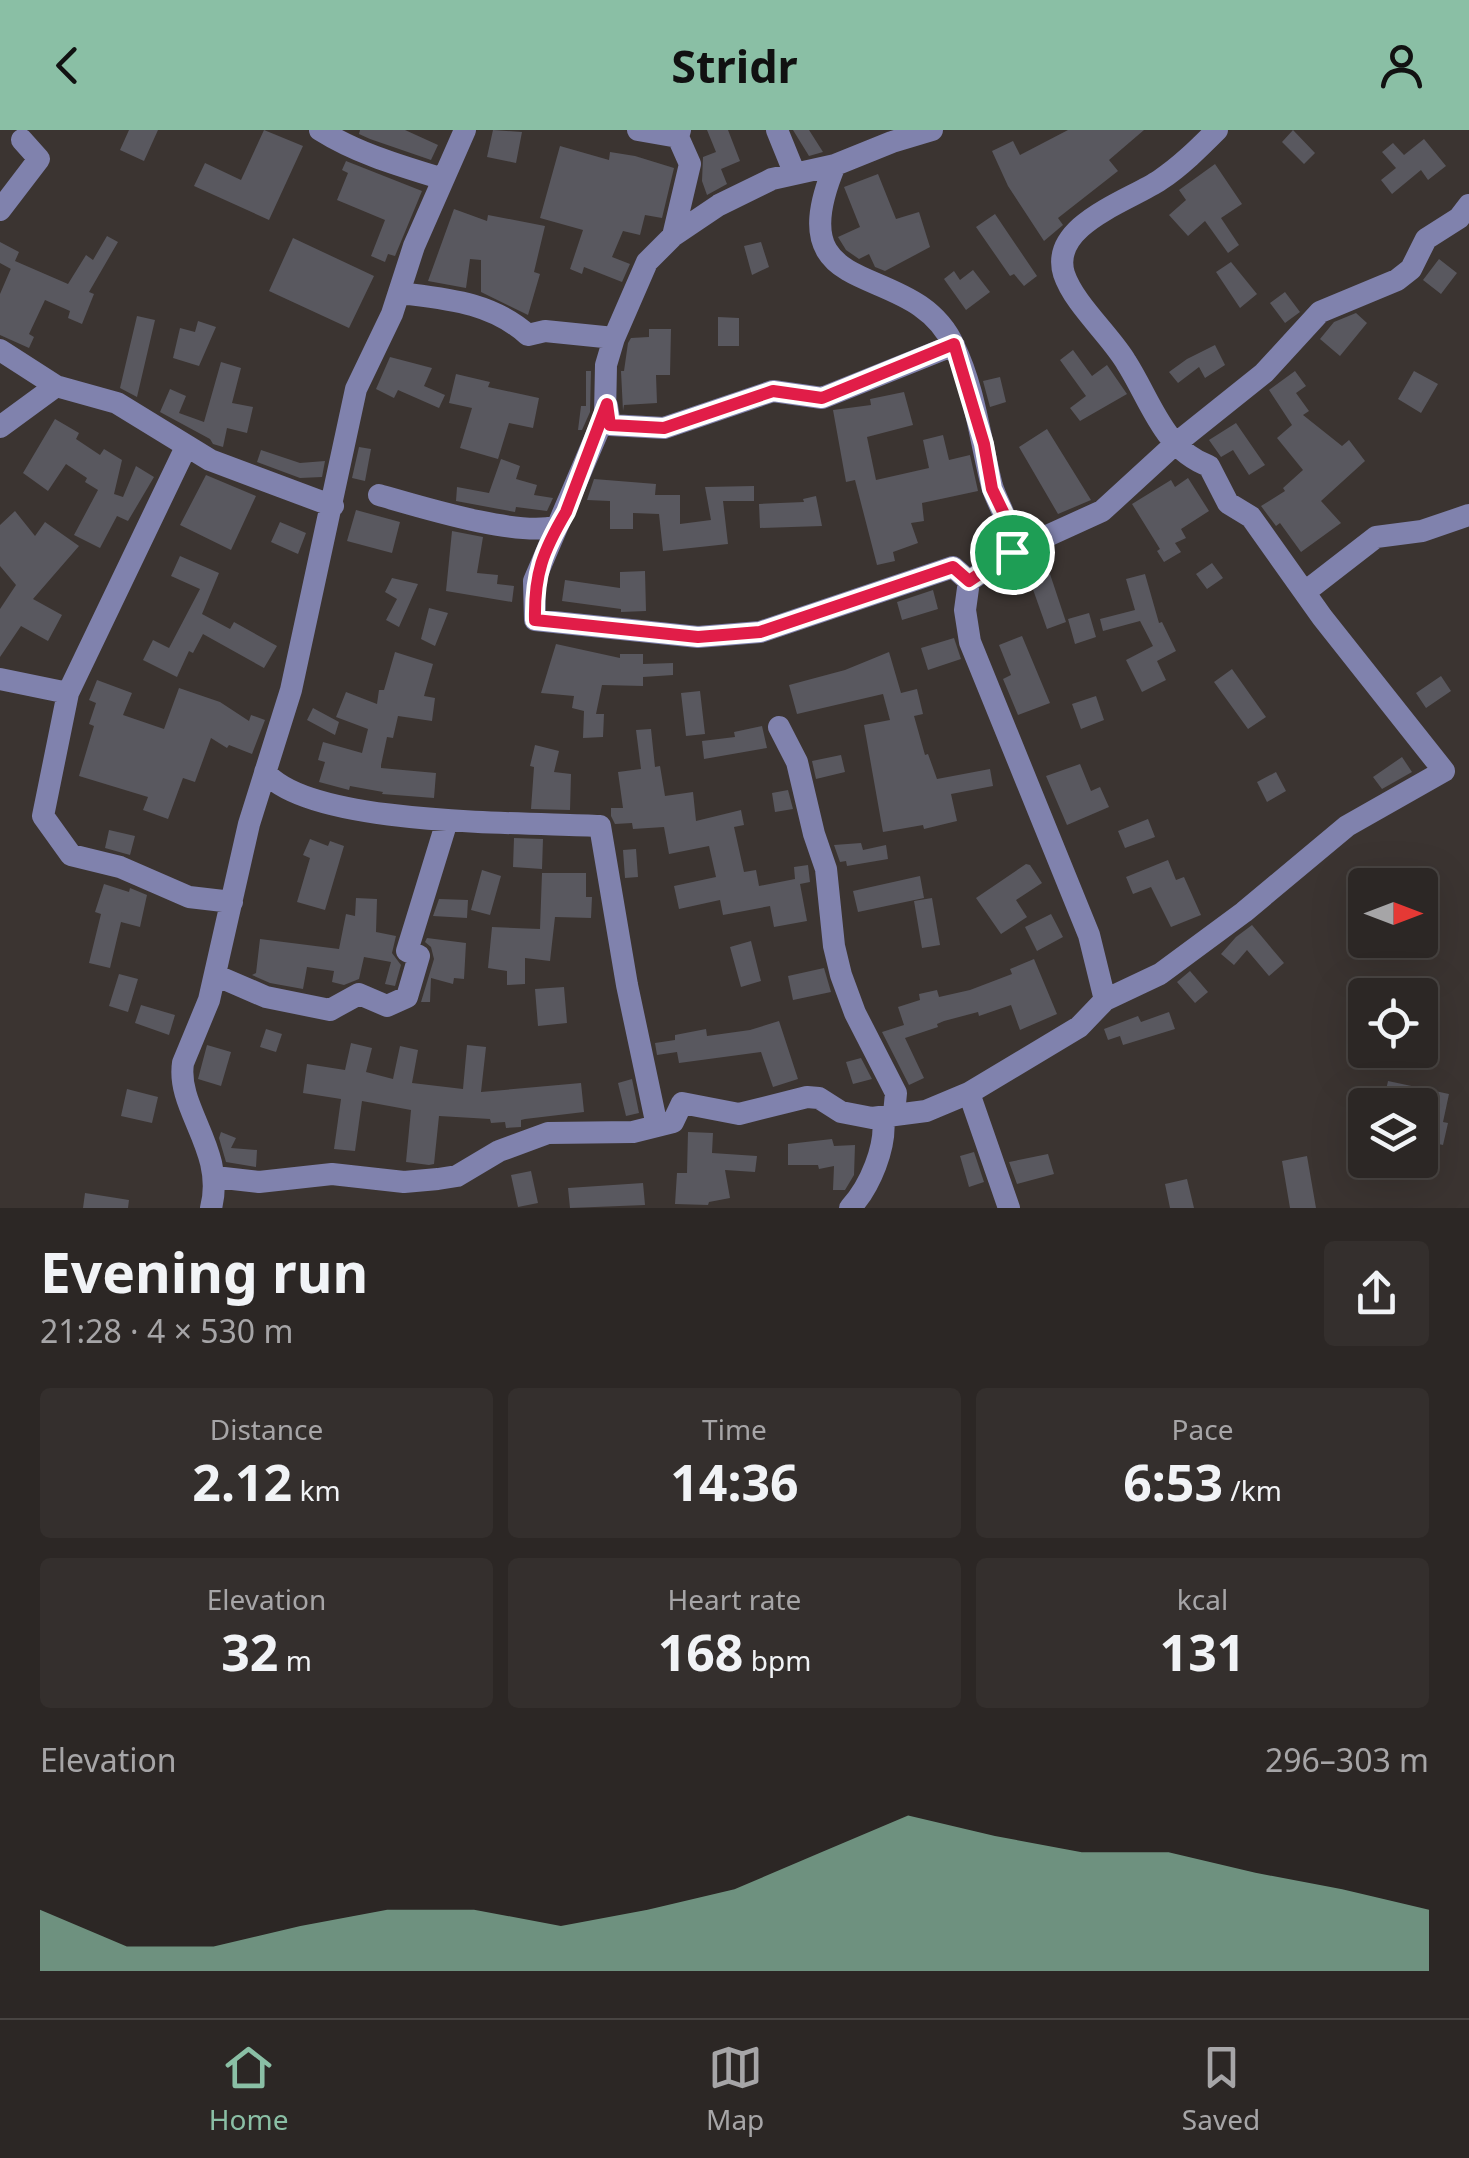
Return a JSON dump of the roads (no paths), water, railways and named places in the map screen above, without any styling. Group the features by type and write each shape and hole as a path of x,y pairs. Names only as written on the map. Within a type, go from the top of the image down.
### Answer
{"street":[{"path":"320,130 340,143 443,180"},
{"path":"212,1208 215,1177 182,1072 185,1056 209,1000 264,772 291,690 356,389 400,294 414,246 465,130"},
{"path":"638,130 679,134 690,164 673,236"},
{"path":"777,130 794,172"},
{"path":"932,130 836,165 794,172 719,204 673,236 647,262 614,338 606,365 610,425 664,428 773,391 822,398 954,344"},
{"path":"215,1177 259,1182 332,1174 404,1182 457,1176 499,1151 548,1134 634,1132 673,1122 682,1103 739,1114 819,1098 855,1117 926,1111 969,1093 1079,1027 1105,1000 1160,974 1244,912 1347,826 1444,771 1251,517 1228,503 1209,466 1174,445 1126,361 1064,276 1062,256 1076,232 1179,167 1217,130"},
{"path":"0,210 38,159 22,140"},
{"path":"836,165 820,217 822,244 842,270 900,292 924,308 954,344 984,444 992,489 1006,518 1012,552"},
{"path":"1105,1000 1089,935 970,642 965,610 969,581 1012,552 1102,510 1174,445 1264,373 1320,312 1397,280 1411,269 1426,239 1458,218 1469,204"},
{"path":"400,294 486,307 510,318 528,335 545,331 614,338"},
{"path":"0,350 56,386 117,403 239,473 333,506"},
{"path":"0,427 56,386"},
{"path":"607,404 566,512 534,581 535,620 698,637 760,632 953,567 969,581"},
{"path":"186,446 68,693 43,816 72,855 120,867 189,897 232,902"},
{"path":"378,495 504,524 557,526"},
{"path":"1305,592 1376,536 1422,531 1469,515"},
{"path":"0,679 68,693"},
{"path":"779,727 797,762 826,869 832,934 842,975 855,1013 896,1093 864,1193 850,1208"},
{"path":"264,772 276,785 312,800 447,822 600,826 627,985 657,1126"},
{"path":"215,975 266,997 330,1010 360,994 387,1006 406,997 419,956 407,952 447,822"},
{"path":"892,1082 908,1091 926,1111"},
{"path":"969,1093 1009,1208"}]}
